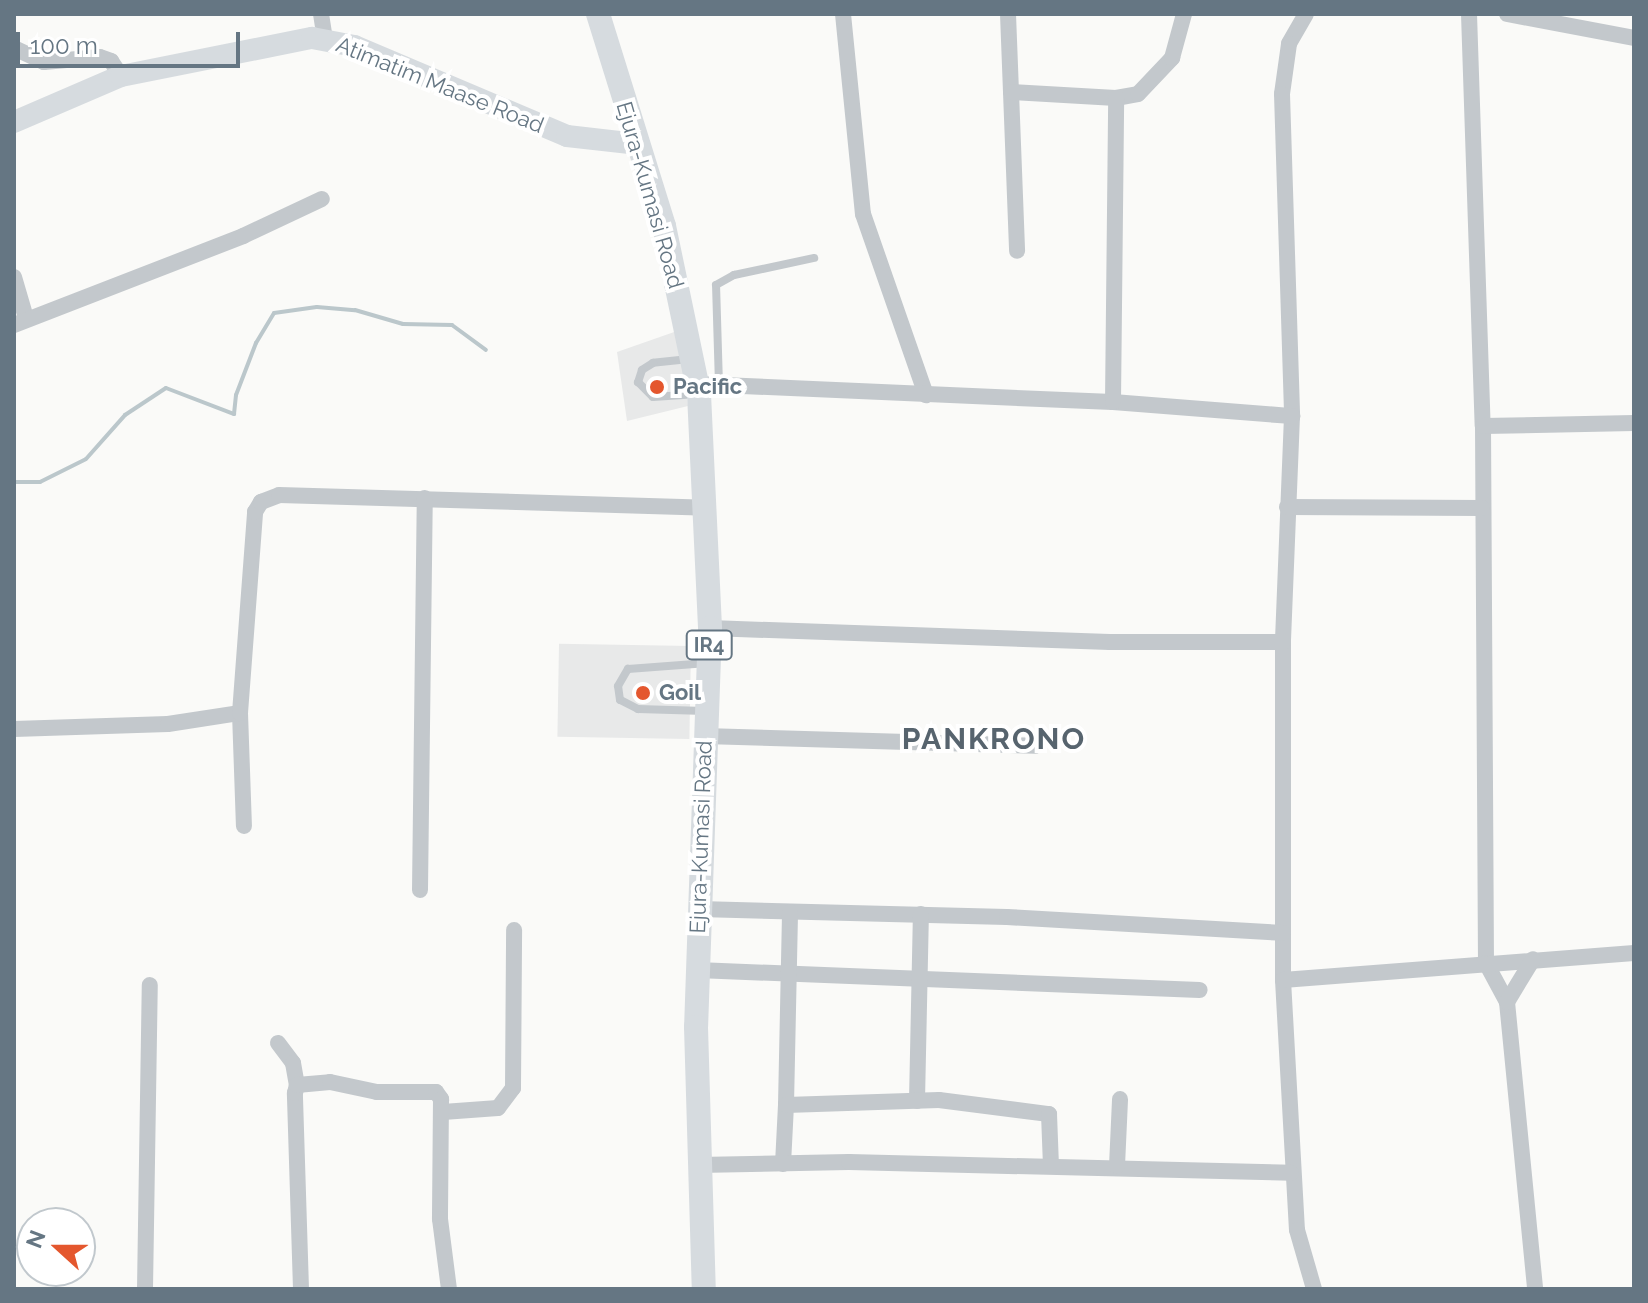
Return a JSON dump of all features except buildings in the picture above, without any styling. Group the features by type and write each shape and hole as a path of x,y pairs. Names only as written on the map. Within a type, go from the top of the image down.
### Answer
{"main road":[{"name":"Ejura-Kumasi Road","path":"598,14 664,226 694,359 705,388 710,628 697,970 698,1165 704,1289"},
{"name":"Atimatim Maase Road","path":"14,122 121,76 280,41 325,39 425,75 567,136 637,144"}],"street":[{"path":"321,14 325,39"},
{"path":"843,14 863,214 926,395"},
{"path":"1008,14 1017,251"},
{"path":"1011,92 1116,98 1138,94 1156,80 1172,58 1184,14"},
{"path":"1306,14 1289,44 1282,94 1292,416 1283,642 1283,980 1291,1173 1297,1230 1314,1289"},
{"path":"1469,14 1483,426 1486,963 1507,1002 1535,1289"},
{"path":"1507,14 1634,38"},
{"path":"14,48 44,62 100,57 111,61 121,76"},
{"path":"1113,402 1116,98"},
{"path":"14,277 20,322 243,236 322,199"},
{"path":"705,388 1113,402 1292,416"},
{"path":"1483,426 1634,423"},
{"path":"244,826 240,713 253,531 261,502 279,495 707,508"},
{"path":"420,890 425,498"},
{"path":"1287,507 1482,508"},
{"path":"710,628 1110,642 1283,642"},
{"path":"14,729 168,724 240,713"},
{"path":"704,736 1035,746"},
{"path":"699,909 921,914 1283,933"},
{"path":"783,1164 790,912"},
{"path":"917,1101 922,983 921,914"},
{"path":"443,1112 498,1108 513,1088 514,930"},
{"path":"1283,980 1634,953"},
{"path":"1507,1002 1533,959"},
{"path":"697,970 788,978 1200,990"},
{"path":"145,1289 150,985"},
{"path":"278,1043 293,1063 297,1085 301,1289"},
{"path":"297,1085 330,1082 377,1092 436,1092 443,1112 440,1219 449,1289"},
{"path":"1117,1166 1120,1099"},
{"path":"786,1105 917,1101 1049,1114 1051,1166"},
{"path":"698,1165 1117,1166 1291,1173"}],"lane":[{"path":"694,359 653,363 642,370 638,382 653,397 705,388 716,285 734,275 814,258"},
{"path":"705,711 638,709 620,700 618,686 628,669 708,663"}],"shaded area":[{"path":"677,331 688,406 627,421 617,352"},
{"path":"559,644 691,646 689,739 557,737"}],"waterway":[{"path":"14,482 40,482 86,459 125,415 166,388 234,414 236,395 256,343 274,313 317,307 355,310 403,324 452,325 486,350"}],"place":[{"name":"Pacific","path":"657,387"},
{"name":"Goil","path":"643,693"}],"district":[{"name":"PANKRONO","path":"994,739"}]}
